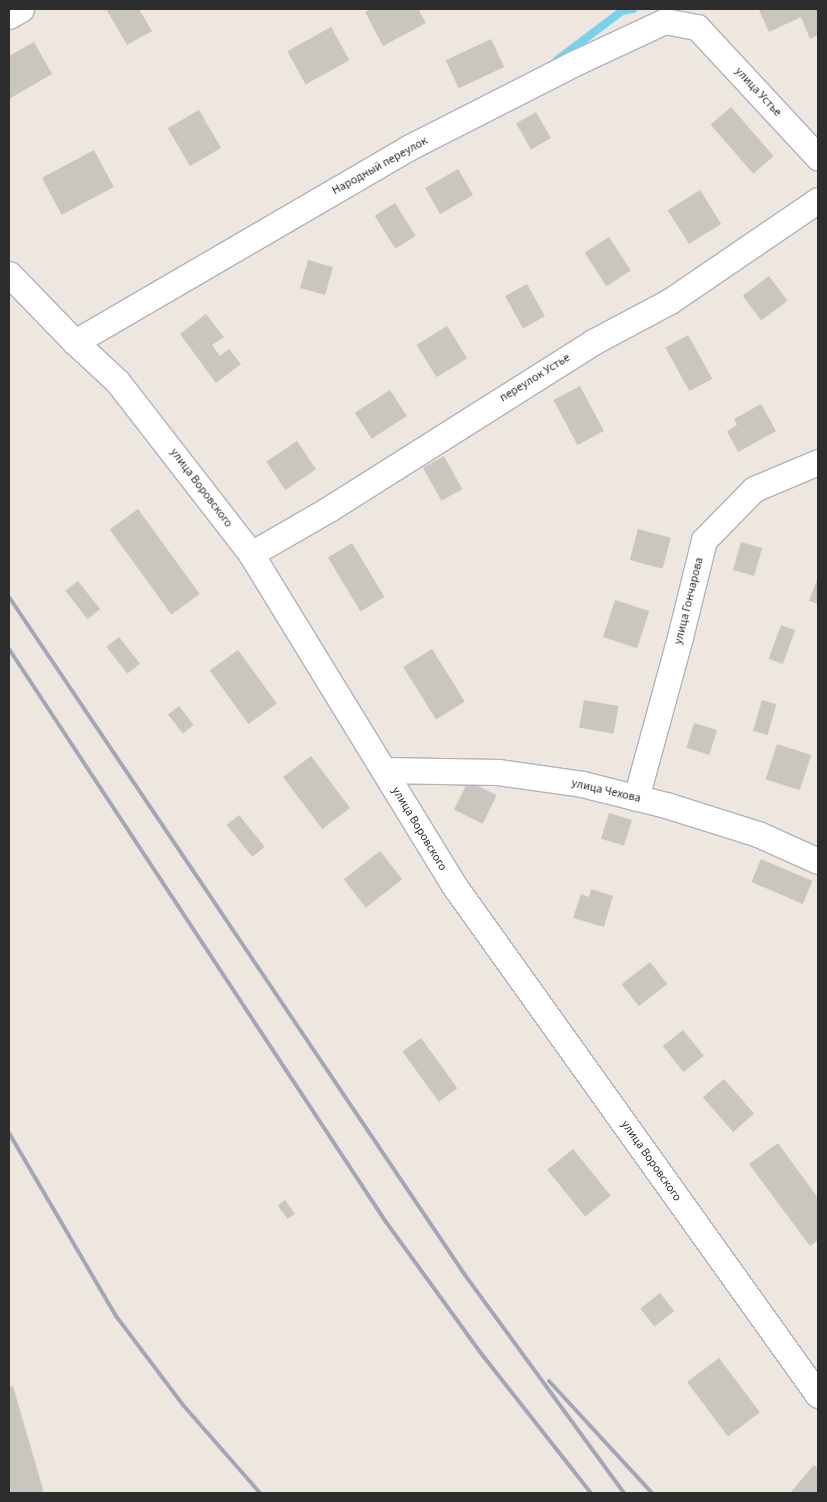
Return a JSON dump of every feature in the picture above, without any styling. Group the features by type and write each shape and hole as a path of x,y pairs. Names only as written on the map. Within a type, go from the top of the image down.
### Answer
{"street":[{"path":"9,16 21,9"},
{"name":"Народный переулок","path":"75,342 408,148 577,62 665,21 697,27"},
{"name":"улица Устье","path":"697,27 818,157"},
{"name":"переулок Устье","path":"251,554 329,509 593,342 670,301 818,200"},
{"name":"улица Воровского","path":"9,274 75,342 117,381 251,554 453,884 818,1395"},
{"name":"улица Гончарова","path":"636,798 680,637 704,540 754,489 818,462"},
{"name":"улица Чехова","path":"384,770 498,772 582,784 666,805 758,834 818,861"}],"building":[{"path":"106,9 139,9 152,31 127,45"},
{"path":"371,9 418,9 426,23 383,46 365,12"},
{"path":"818,9 818,35 810,39 801,17 769,32 759,10"},
{"path":"331,27 349,60 306,84 287,51"},
{"path":"491,39 504,67 459,88 446,60"},
{"path":"34,42 52,74 9,99 9,56"},
{"path":"731,107 774,156 753,174 711,125"},
{"path":"199,110 221,148 190,166 168,128"},
{"path":"536,112 551,138 531,149 516,124"},
{"path":"94,150 114,187 62,215 42,178"},
{"path":"458,169 473,195 440,214 425,188"},
{"path":"700,190 721,224 689,244 668,210"},
{"path":"395,203 416,236 395,249 375,216"},
{"path":"609,237 631,271 606,286 585,253"},
{"path":"308,260 333,267 325,295 300,288"},
{"path":"769,276 788,301 761,321 743,296"},
{"path":"527,284 545,316 523,328 505,296"},
{"path":"206,314 224,337 212,345 220,356 229,349 241,364 216,383 180,334"},
{"path":"447,326 467,358 437,377 416,345"},
{"path":"688,335 712,379 690,391 665,348"},
{"path":"580,386 604,431 577,445 554,400"},
{"path":"390,390 407,416 372,439 355,413"},
{"path":"761,404 776,431 738,452 727,431 737,425 734,419"},
{"path":"297,441 316,469 285,490 266,462"},
{"path":"444,456 462,489 441,501 423,468"},
{"path":"138,509 200,594 171,615 110,530"},
{"path":"638,529 671,538 663,569 630,560"},
{"path":"741,542 762,548 754,576 733,570"},
{"path":"352,543 384,597 360,611 328,557"},
{"path":"818,577 818,604 809,601"},
{"path":"78,581 100,609 88,619 65,591"},
{"path":"615,600 649,611 637,648 603,637"},
{"path":"781,625 795,630 783,664 769,659"},
{"path":"119,637 140,664 127,674 106,647"},
{"path":"432,649 465,702 436,720 403,667"},
{"path":"238,650 277,703 248,724 210,671"},
{"path":"584,700 618,706 614,734 579,728"},
{"path":"762,700 776,704 768,735 753,731"},
{"path":"179,706 194,725 183,734 168,715"},
{"path":"694,723 717,730 709,755 686,748"},
{"path":"777,744 811,755 800,790 766,779"},
{"path":"311,756 350,808 322,829 283,777"},
{"path":"468,781 497,795 483,824 454,810"},
{"path":"609,813 632,820 624,846 601,839"},
{"path":"239,815 265,847 252,857 227,825"},
{"path":"380,851 402,879 366,908 344,879"},
{"path":"761,859 813,881 803,904 751,882"},
{"path":"591,889 613,896 604,927 573,918 581,894 589,897"},
{"path":"650,962 667,984 639,1006 622,984"},
{"path":"683,1030 704,1056 684,1072 663,1046"},
{"path":"421,1038 457,1088 439,1102 402,1052"},
{"path":"724,1079 754,1114 733,1132 703,1097"},
{"path":"778,1143 818,1198 818,1240 810,1246 749,1164"},
{"path":"573,1149 611,1196 585,1216 547,1170"},
{"path":"285,1200 295,1214 288,1219 278,1205"},
{"path":"660,1293 674,1311 654,1327 640,1308"},
{"path":"719,1358 760,1412 728,1436 687,1382"},
{"path":"13,1386 44,1493 9,1493 9,1387"},
{"path":"814,1465 818,1469 818,1493 790,1493"}],"waterway":[{"path":"557,60 622,11 633,9"}],"railway":[{"path":"9,597 465,1275 624,1493"},
{"path":"9,649 386,1222 480,1352 591,1493"},
{"path":"9,1133 116,1316 183,1405 260,1493"},
{"path":"549,1381 652,1493"}]}
